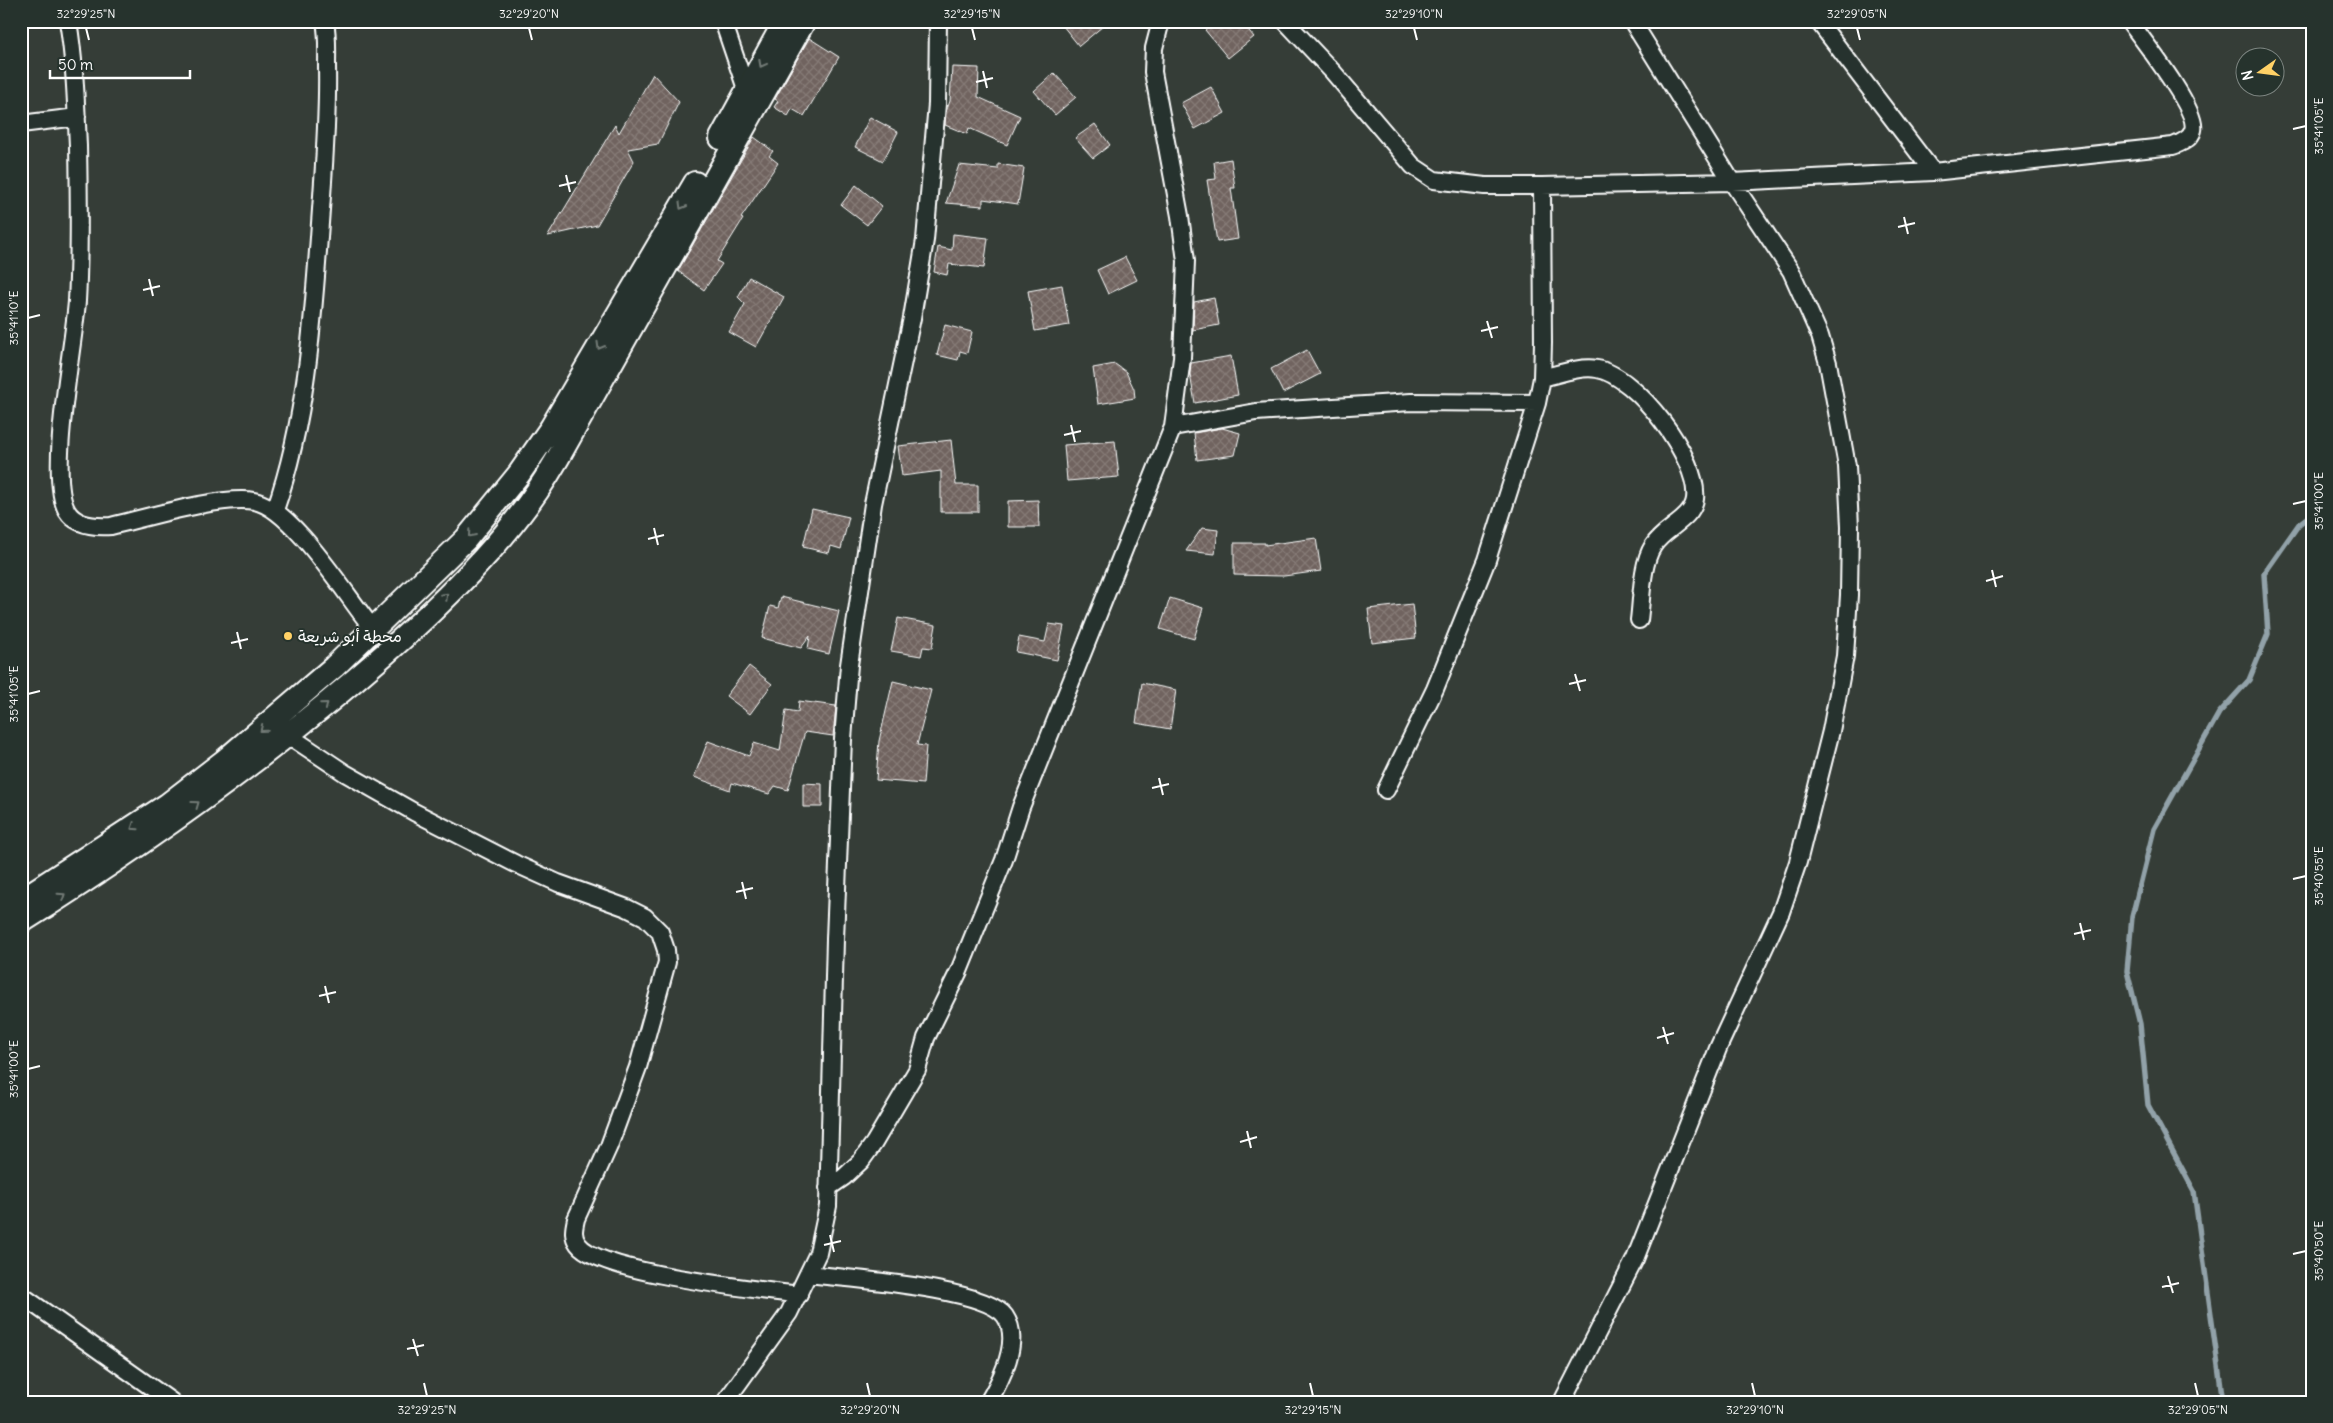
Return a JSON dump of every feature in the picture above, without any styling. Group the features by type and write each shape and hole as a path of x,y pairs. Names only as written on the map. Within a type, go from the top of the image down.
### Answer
{"main road":[{"path":"21,900 104,848 174,799 274,720 374,630 466,539 536,451 577,385 747,92 785,21"},
{"path":"21,922 157,832 288,735 342,691 426,616 489,551 543,483 624,346 804,21"}],"street":[{"path":"68,21 75,70 80,208 77,302 60,459 63,500 67,511 72,518 99,527 194,507 252,500 275,510 323,563 374,630"},
{"path":"275,510 288,474 296,441 308,348 326,144 325,21"},
{"path":"722,21 747,92"},
{"path":"724,1402 778,1330 799,1294 818,1253 824,1231 828,1188 835,939 848,665 873,504 912,318 925,240 937,104 938,21"},
{"path":"828,1188 855,1166 874,1143 917,1070 926,1038 969,948 1004,860 1021,807 1173,427 1182,358 1186,262 1180,216 1153,72 1154,48 1161,21"},
{"path":"1285,21 1333,72 1393,140 1413,166 1425,176 1434,180 1485,186 1732,182 1933,172 2173,146 2190,136 2194,129 2194,121 2160,63 2129,21"},
{"path":"1562,1402 1635,1259 1718,1046 1781,912 1798,862 1814,804 1835,712 1845,656 1850,527 1847,466 1828,363 1810,310 1790,271 1632,21"},
{"path":"1818,21 1933,172"},
{"path":"21,124 77,117"},
{"path":"1386,790 1436,689 1487,560 1537,403 1542,378 1542,186"},
{"path":"1542,378 1590,369 1598,369 1618,377 1636,389 1655,411 1691,472 1695,498 1692,508 1681,521 1661,535 1652,547 1646,568 1639,620"},
{"path":"1173,427 1265,411 1410,402 1537,403"},
{"path":"288,735 345,773 414,812 550,879 628,908 645,918 660,932 666,950 667,962 664,976 638,1067 609,1146 576,1219 574,1237 585,1251 611,1262 638,1270 717,1284 799,1294"},
{"path":"808,1274 954,1292 996,1307 1005,1316 1009,1325 1011,1350 988,1402"},
{"path":"21,1295 172,1402"}],"building":[{"path":"1059,21 1109,21 1079,46"},
{"path":"1216,21 1241,21 1254,37 1228,58 1205,30"},
{"path":"809,38 839,57 804,116 792,109 788,116 774,107 778,101 775,99"},
{"path":"952,67 979,68 978,97 1020,116 1007,145 969,128 967,134 945,125 946,112 950,101"},
{"path":"1054,73 1076,97 1055,115 1034,91"},
{"path":"653,74 679,102 658,144 628,149 634,161 597,225 548,236 615,125 619,133"},
{"path":"1211,87 1225,113 1195,129 1181,103"},
{"path":"870,117 898,132 883,161 855,147"},
{"path":"1095,124 1110,145 1093,158 1075,138"},
{"path":"754,137 773,151 769,156 778,163 741,218 743,219 717,261 722,264 704,290 678,271"},
{"path":"1231,159 1235,188 1231,188 1238,239 1217,242 1207,180 1216,179 1214,162"},
{"path":"998,164 1024,168 1018,204 983,199 983,206 946,203 959,165 998,169"},
{"path":"856,185 882,206 867,225 841,205"},
{"path":"953,234 988,238 984,268 949,264 947,275 934,272 938,247 952,250"},
{"path":"1125,257 1137,280 1108,294 1097,270"},
{"path":"749,277 784,297 756,347 729,332 745,304 738,297"},
{"path":"1062,285 1069,325 1035,331 1028,291"},
{"path":"1214,298 1219,325 1193,330 1194,302"},
{"path":"945,325 972,332 967,353 960,351 958,360 937,355"},
{"path":"1307,350 1320,374 1283,393 1271,369"},
{"path":"1231,356 1238,395 1195,403 1190,374 1191,363"},
{"path":"1115,364 1126,372 1134,389 1135,398 1098,404 1093,368"},
{"path":"1222,428 1240,433 1235,455 1197,460 1194,433"},
{"path":"951,440 956,485 978,485 978,512 941,512 941,471 902,476 898,446"},
{"path":"1115,441 1119,477 1067,481 1064,445"},
{"path":"1038,500 1039,527 1008,527 1008,501"},
{"path":"812,509 849,517 841,549 831,546 829,553 803,547"},
{"path":"1202,528 1218,530 1215,554 1186,551"},
{"path":"1316,538 1321,571 1284,576 1234,575 1234,543 1265,543 1265,545"},
{"path":"781,597 839,611 829,654 808,649 810,636 801,648 762,638 770,606 778,608"},
{"path":"1170,598 1203,608 1194,639 1160,629"},
{"path":"1412,604 1416,638 1372,643 1368,609"},
{"path":"898,618 936,625 932,648 923,647 921,656 891,651"},
{"path":"1049,624 1064,626 1057,660 1016,652 1019,637 1045,642"},
{"path":"749,666 772,684 750,714 726,696"},
{"path":"893,681 931,690 917,745 926,746 923,784 876,780 879,741"},
{"path":"1142,683 1176,690 1170,729 1136,723"},
{"path":"799,701 836,706 833,736 805,732 788,790 775,786 769,794 732,783 730,790 694,777 708,741 749,756 754,743 780,751 786,710 798,712"},
{"path":"803,783 822,784 822,807 803,807"}],"waterway":[{"path":"2223,1402 2194,1191 2148,1105 2140,1024 2127,971 2132,917 2154,829 2219,713 2249,680 2268,634 2264,574 2299,524 2312,514"}],"place":[{"name":"محطة أبو شريعة","path":"288,636"}]}
